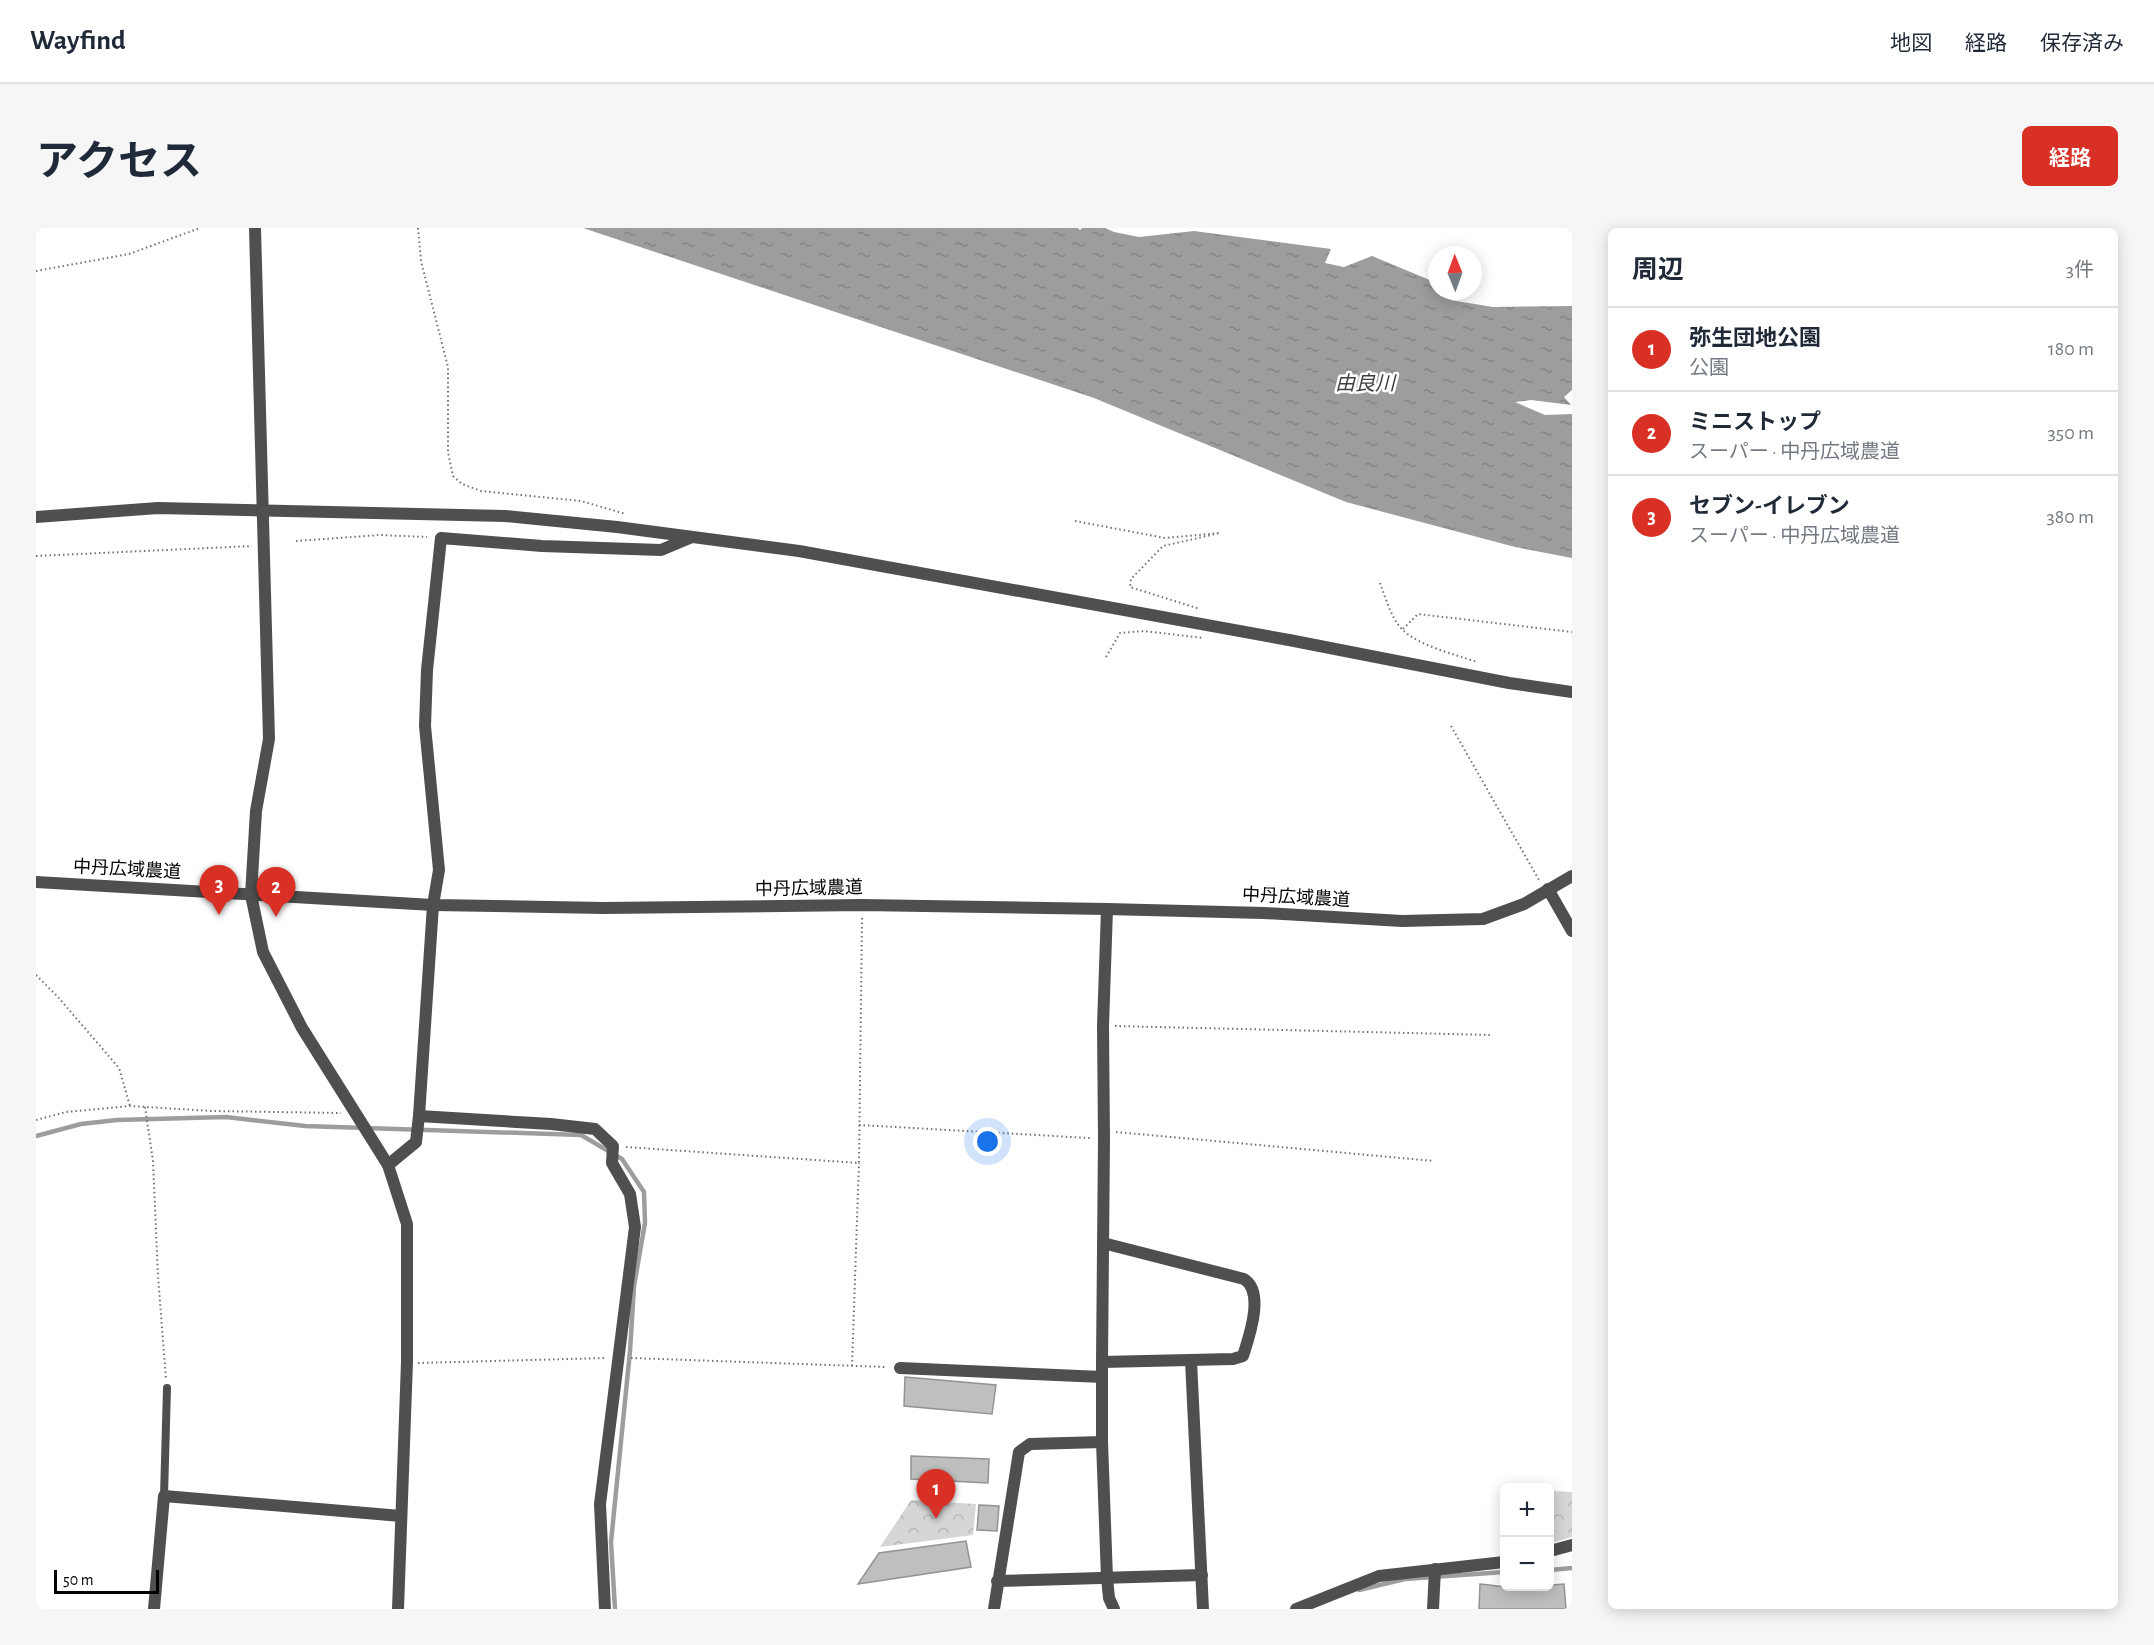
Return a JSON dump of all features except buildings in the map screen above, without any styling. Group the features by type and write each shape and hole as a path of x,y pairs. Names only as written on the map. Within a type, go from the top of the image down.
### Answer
{"street":[{"path":"255,228 269,739 256,811 251,895 263,952 302,1028 388,1165 407,1224 407,1362 398,1609"},
{"path":"36,517 158,508 264,508 505,516 694,537 834,557 1289,640 1509,683 1572,692"},
{"path":"388,1165 416,1143 419,1116 434,905 439,870 425,726 426,670 441,538 542,546 661,550 694,537"},
{"name":"中丹広域農道","path":"36,882 434,905 604,908 862,905 1107,909 1264,913 1402,921 1483,919 1524,904 1572,876"},
{"path":"1548,889 1572,931"},
{"path":"1107,909 1103,1026 1102,1442 1107,1578 1114,1609"},
{"path":"419,1116 595,1129 613,1146 612,1163 630,1194 635,1227 600,1504 605,1609"},
{"path":"1102,1362 1191,1361 1233,1359 1243,1356 1254,1316 1253,1290 1250,1282 1244,1279 1103,1243"},
{"path":"1191,1361 1203,1609"},
{"path":"900,1368 1102,1377"},
{"path":"994,1609 1019,1452 1030,1443 1102,1442"},
{"path":"154,1609 164,1496 401,1516"},
{"path":"1554,1550 1572,1545"},
{"path":"1296,1609 1379,1576 1500,1562"},
{"path":"1433,1609 1435,1569"},
{"path":"998,1581 1202,1575"}],"lane":[{"path":"164,1496 167,1388"}],"path":[{"path":"36,271 129,254 200,228"},
{"path":"418,228 421,261 448,367 448,452 453,476 462,484 480,491 581,501 633,516"},
{"path":"1075,520 1165,538 1220,533 1163,546 1131,579 1130,587 1201,610"},
{"path":"296,541 380,535 441,538"},
{"path":"36,556 265,545"},
{"path":"1380,583 1397,624 1403,629 1413,637 1481,664"},
{"path":"1403,629 1418,614 1572,632"},
{"path":"1107,657 1120,633 1144,631 1199,639 1209,637"},
{"path":"1451,726 1537,878 1548,889"},
{"path":"852,1366 859,1163 862,905"},
{"path":"36,975 119,1068 130,1106"},
{"path":"1103,1026 1492,1035"},
{"path":"36,1120 66,1112 130,1106 212,1111 355,1113"},
{"path":"145,1107 153,1161 158,1276 167,1388"},
{"path":"859,1125 1104,1135 1434,1161"},
{"path":"613,1146 859,1163"},
{"path":"407,1362 654,1357 900,1368"}],"green space":[{"path":"1554,1491 1572,1492 1572,1537 1554,1542"},
{"path":"911,1500 976,1504 973,1535 880,1547"}],"water":[{"name":"由良川","path":"583,228 1078,228 1080,230 1082,228 1105,228 1139,237 1194,231 1331,249 1325,263 1344,267 1372,256 1428,279 1428,300 1450,300 1493,307 1572,306 1572,390 1564,397 1571,405 1531,400 1515,402 1545,415 1572,414 1572,558 1515,547 1346,502 1094,398"}],"waterway":[{"path":"36,1136 81,1124 117,1120 226,1117 305,1126 581,1135 622,1159 644,1192 645,1223 634,1286 630,1351 611,1542 615,1609"},
{"path":"1554,1570 1572,1568"},
{"path":"1359,1590 1405,1579 1500,1572"}],"place":[{"name":"セブン-イレブン","path":"219,915"},
{"name":"ミニストップ","path":"276,917"},
{"name":"弥生団地公園","path":"936,1519"}]}
